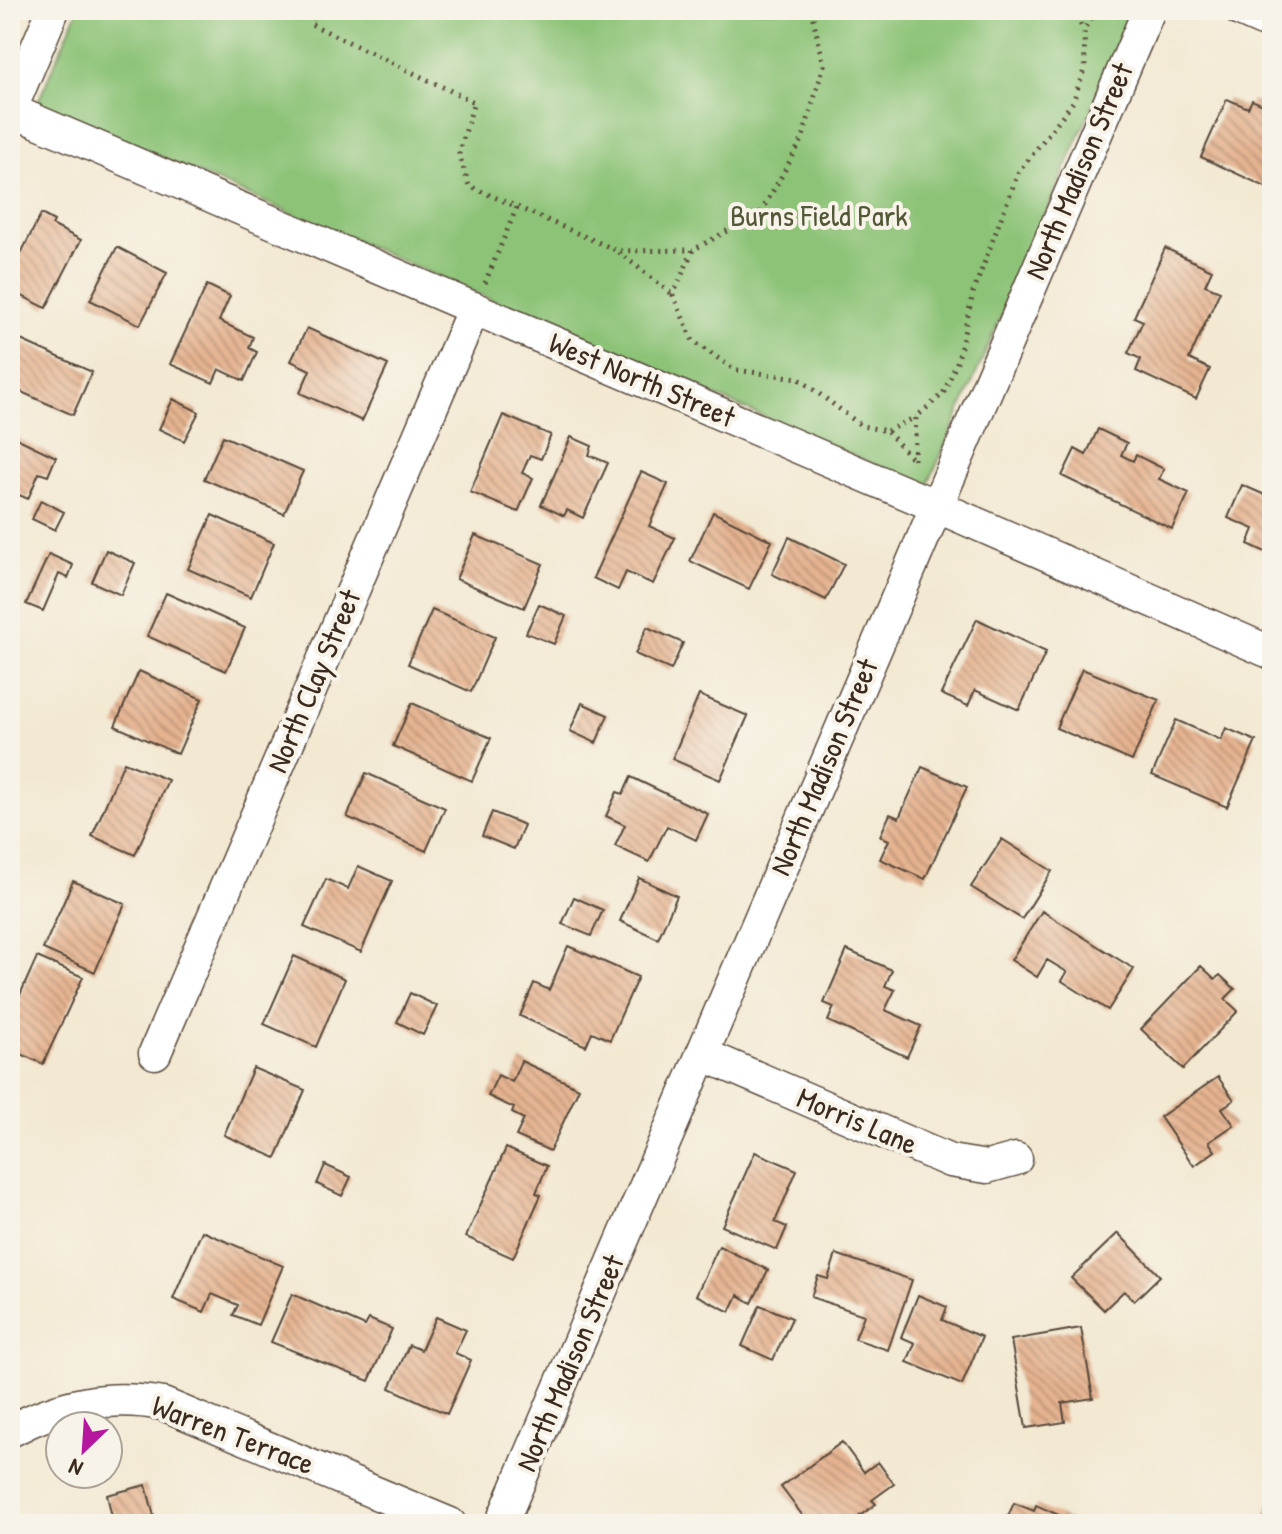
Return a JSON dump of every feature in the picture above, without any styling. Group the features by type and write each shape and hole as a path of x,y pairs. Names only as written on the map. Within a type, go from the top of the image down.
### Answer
{"street":[{"path":"10,110 53,10"},
{"name":"North Madison Street","path":"501,1524 1149,10"},
{"path":"1240,10 1272,24"},
{"name":"West North Street","path":"10,110 1272,653"},
{"name":"North Clay Street","path":"155,1053 474,308"},
{"name":"Morris Lane","path":"702,1054 950,1161 987,1167 1016,1159"},
{"name":"Warren Terrace","path":"10,1431 59,1407 83,1402 133,1399 163,1404 450,1524"}],"path":[{"path":"308,10 316,12 311,24 474,102 459,154 469,186 618,251 673,295 693,341 735,370 798,378 862,426 887,431 914,461 916,417"},
{"path":"618,251 693,250 761,212 802,140 824,65 811,10"},
{"path":"1072,10 1084,30"},
{"path":"887,431 916,417 943,394 958,360 973,293 1018,173 1073,102 1085,67 1084,30 1094,10"},
{"path":"474,308 517,207"},
{"path":"673,295 693,250"}],"green space":[{"name":"Burns Field Park","path":"78,10 1134,10 927,487 37,104"}],"building":[{"path":"1227,99 1248,108 1252,100 1272,109 1272,190 1201,157"},
{"path":"41,214 54,221 52,225 81,240 46,308 10,290 10,275"},
{"path":"117,247 167,273 140,325 90,300"},
{"path":"1165,248 1212,270 1205,285 1220,291 1189,359 1210,369 1196,399 1136,371 1141,359 1128,353 1143,321 1134,317"},
{"path":"207,285 230,296 219,321 253,337 249,348 257,352 244,381 219,369 213,383 170,364"},
{"path":"307,328 388,365 362,421 300,393 310,370 291,361"},
{"path":"14,337 92,372 73,415 10,387 10,345"},
{"path":"173,399 199,412 184,441 159,429"},
{"path":"503,415 551,435 541,459 530,455 522,473 533,478 518,512 470,492"},
{"path":"1098,429 1127,443 1121,455 1133,461 1136,455 1164,469 1159,479 1189,493 1172,529 1062,476 1075,449 1086,455"},
{"path":"10,435 56,457 48,476 39,473 28,499 10,491"},
{"path":"223,436 303,471 284,514 204,479"},
{"path":"571,437 592,446 589,455 608,463 583,518 567,510 564,516 541,505"},
{"path":"641,472 668,484 649,526 675,538 653,584 626,572 618,590 593,578"},
{"path":"1242,485 1272,498 1272,555 1248,544 1254,529 1228,518"},
{"path":"41,500 64,512 55,530 32,519"},
{"path":"713,512 772,541 749,589 690,561"},
{"path":"212,515 274,543 251,597 188,569"},
{"path":"475,535 543,564 524,608 456,579"},
{"path":"789,537 844,564 826,600 772,574"},
{"path":"106,550 135,563 121,595 92,582"},
{"path":"49,554 73,565 68,578 59,574 43,611 26,604"},
{"path":"166,593 245,628 226,671 147,636"},
{"path":"539,604 566,616 554,644 526,633"},
{"path":"432,610 495,637 471,692 408,664"},
{"path":"977,619 1046,652 1019,710 975,690 968,706 941,694"},
{"path":"647,627 683,643 671,670 635,654"},
{"path":"1082,669 1159,700 1132,761 1056,728"},
{"path":"139,671 202,699 178,754 115,726"},
{"path":"699,695 748,716 720,780 672,759"},
{"path":"412,703 491,738 472,781 393,746"},
{"path":"582,703 608,715 596,743 570,731"},
{"path":"1176,720 1221,740 1226,728 1256,741 1227,807 1152,775"},
{"path":"124,762 168,780 135,855 92,836"},
{"path":"922,767 967,787 925,879 880,859 889,840 880,836 890,814 899,818"},
{"path":"366,773 445,808 426,851 347,817"},
{"path":"631,777 708,814 696,840 667,826 649,862 615,846 625,825 606,816 617,792 623,794"},
{"path":"492,812 524,825 514,849 482,836"},
{"path":"1002,839 1052,871 1022,919 971,887"},
{"path":"358,866 392,881 361,952 304,927 326,879 348,889"},
{"path":"639,878 677,896 658,939 620,921"},
{"path":"73,881 125,904 95,972 43,949"},
{"path":"574,897 603,910 591,936 562,924"},
{"path":"1042,911 1134,969 1108,1010 1062,981 1067,972 1047,960 1037,977 1011,960"},
{"path":"568,946 638,977 610,1040 592,1032 586,1046 520,1016 534,983 549,990"},
{"path":"847,950 892,970 885,986 895,990 885,1010 921,1026 907,1057 828,1021 834,1007 824,1003"},
{"path":"294,956 345,979 316,1047 264,1024"},
{"path":"37,957 83,977 43,1064 10,1049 10,1017"},
{"path":"1201,966 1215,979 1220,975 1235,989 1225,999 1238,1011 1183,1069 1141,1029"},
{"path":"410,993 437,1006 423,1035 397,1022"},
{"path":"521,1061 579,1088 550,1151 516,1136 524,1119 512,1113 514,1108 488,1096 498,1075 512,1082"},
{"path":"253,1068 305,1090 276,1158 224,1135"},
{"path":"1218,1077 1234,1100 1222,1108 1234,1125 1209,1142 1215,1151 1194,1166 1160,1117"},
{"path":"506,1148 547,1166 536,1193 541,1195 513,1258 466,1237"},
{"path":"755,1152 797,1170 775,1222 787,1227 777,1250 722,1226"},
{"path":"325,1165 351,1177 342,1196 317,1184"},
{"path":"202,1231 283,1266 258,1325 233,1315 238,1305 212,1294 204,1312 173,1299"},
{"path":"1118,1233 1160,1276 1134,1301 1124,1291 1104,1310 1071,1278"},
{"path":"719,1246 768,1270 752,1303 738,1295 730,1312 696,1295"},
{"path":"836,1254 912,1280 888,1350 855,1339 864,1315 811,1297 818,1276 828,1279"},
{"path":"292,1294 365,1326 369,1319 392,1329 369,1381 271,1342"},
{"path":"918,1295 947,1307 942,1320 982,1337 962,1385 907,1362 915,1343 901,1337"},
{"path":"760,1305 792,1318 773,1360 742,1346"},
{"path":"436,1317 466,1330 455,1353 471,1360 447,1414 390,1388 409,1345 421,1350"},
{"path":"1081,1328 1093,1398 1062,1403 1065,1422 1026,1428 1011,1340"},
{"path":"842,1442 864,1472 878,1462 894,1484 872,1500 876,1504 849,1524 809,1524 781,1487"},
{"path":"146,1485 156,1524 89,1524 112,1517 107,1495"},
{"path":"1272,1499 1272,1524 1261,1524"},
{"path":"1014,1503 1034,1511 1036,1505 1079,1524 1018,1524 1019,1521 1008,1516"}]}
